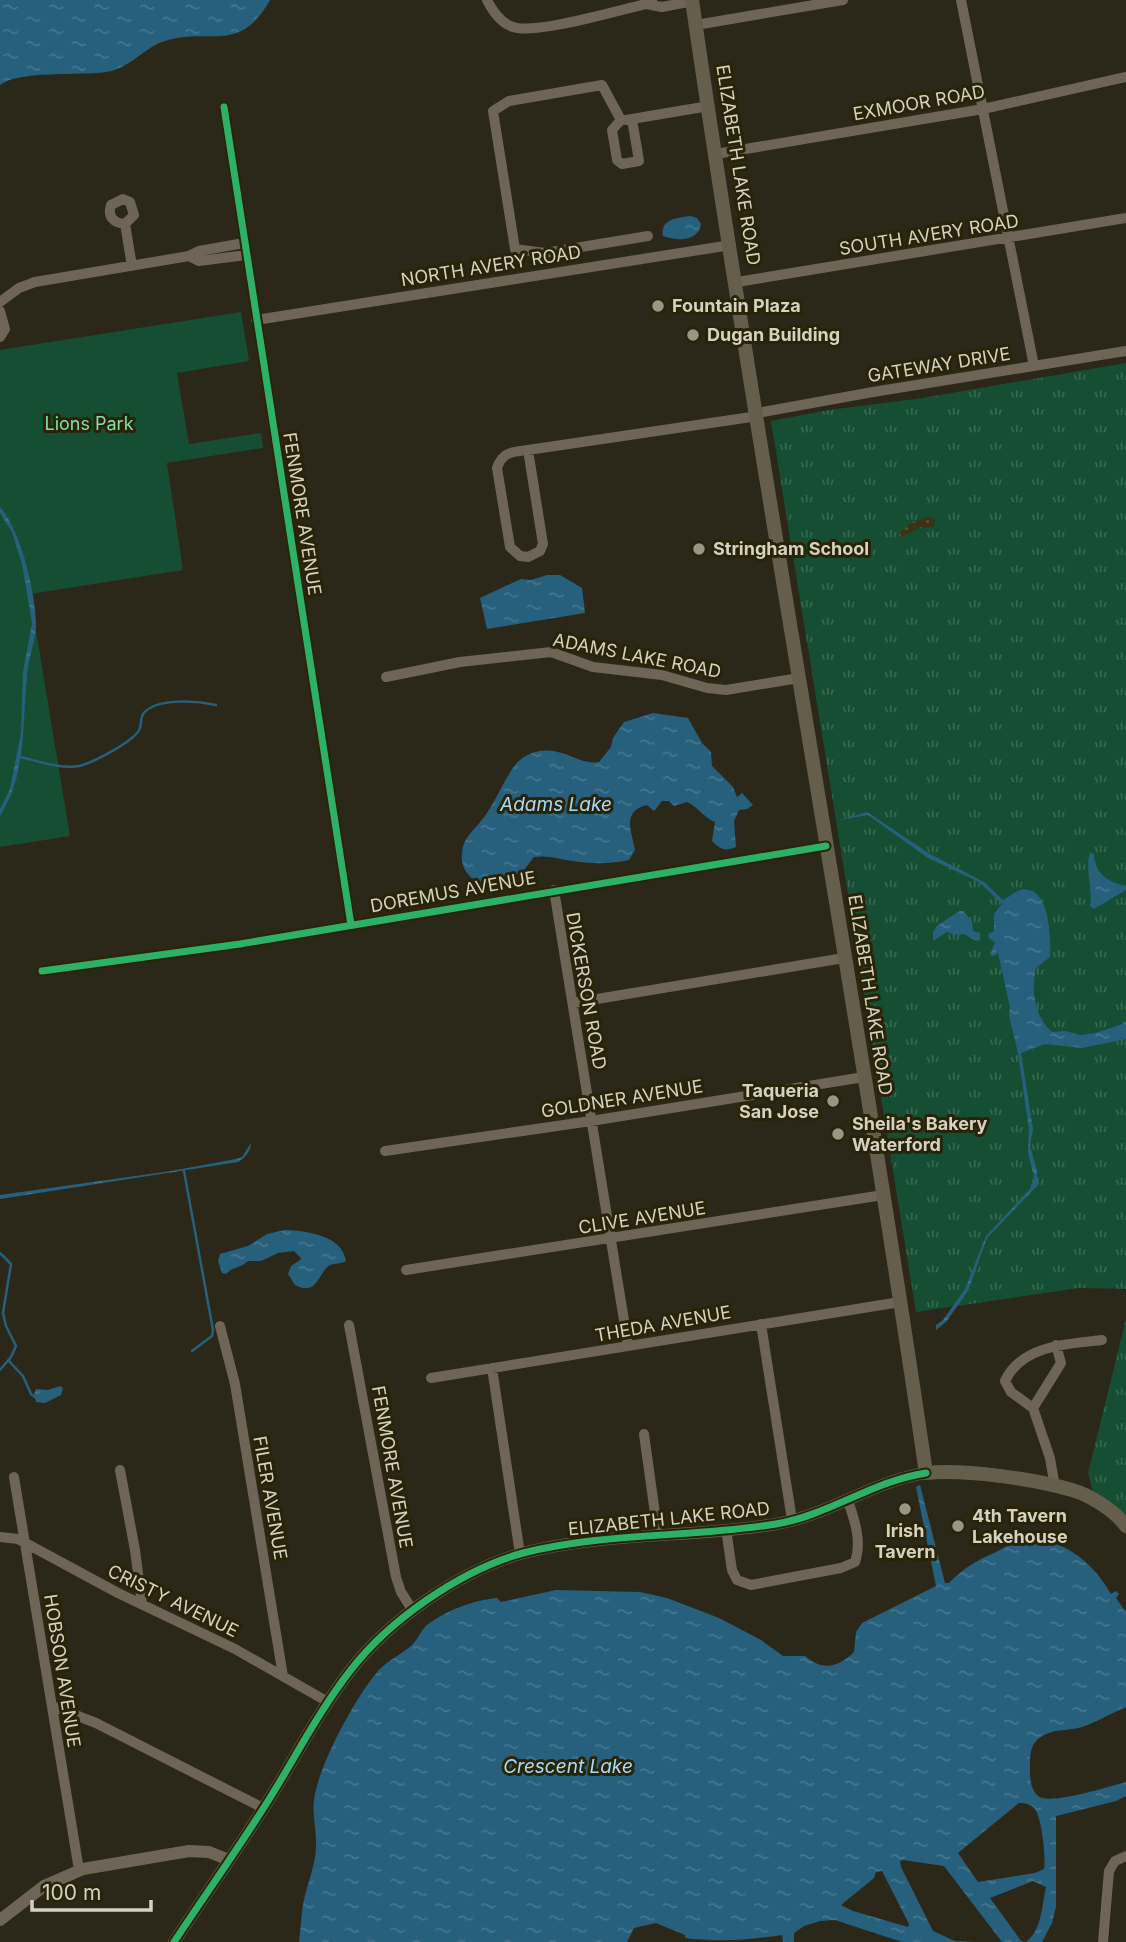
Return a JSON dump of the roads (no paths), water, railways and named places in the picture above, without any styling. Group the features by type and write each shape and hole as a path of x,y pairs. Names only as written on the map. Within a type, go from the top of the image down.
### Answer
{"main road":[{"name":"ELIZABETH LAKE ROAD","path":"693,1 926,1473"},
{"path":"926,1473 988,1475 1074,1490 1120,1518 1126,1526"}],"street":[{"path":"487,0 493,12 510,27 523,29 557,24 649,2 662,7 693,1"},
{"path":"696,25 843,0"},
{"path":"961,0 1034,366"},
{"name":"EXMOOR ROAD","path":"716,153 983,109 1126,77"},
{"path":"648,236 545,253 514,249 493,111 509,101 603,85 627,120 709,106"},
{"name":"FENMORE AVENUE","path":"224,107 351,925"},
{"name":"SOUTH AVERY ROAD","path":"737,282 1126,218"},
{"path":"125,224 132,266"},
{"path":"213,254 244,243"},
{"name":"NORTH AVERY ROAD","path":"257,320 731,245"},
{"path":"0,302 19,288 35,282 189,256 199,251 246,255"},
{"path":"0,311 5,329 0,337"},
{"name":"GATEWAY DRIVE","path":"528,450 543,544 540,551 528,557 520,556 510,547 497,468 500,458 507,453 757,414 873,392 1126,351"},
{"name":"ADAMS LAKE ROAD","path":"386,677 460,662 551,652 593,667 662,674 712,689 726,690 799,678"},
{"name":"DOREMUS AVENUE","path":"42,971 240,944 826,846"},
{"name":"DICKERSON ROAD","path":"554,890 628,1345"},
{"path":"573,1003 844,958"},
{"name":"GOLDNER AVENUE","path":"385,1151 864,1077"},
{"name":"CLIVE AVENUE","path":"406,1270 611,1240 883,1195"},
{"name":"THEDA AVENUE","path":"432,1378 900,1302"},
{"path":"761,1324 792,1520"},
{"name":"FENMORE AVENUE","path":"349,1325 396,1577 401,1592 413,1611"},
{"name":"FILER AVENUE","path":"220,1326 240,1412 283,1676"},
{"path":"1055,1487 1050,1458 1033,1408 1011,1392 1005,1381 1011,1368 1042,1349 1102,1340"},
{"path":"1033,1408 1061,1363 1056,1345"},
{"path":"492,1368 520,1554"},
{"path":"644,1434 658,1535"},
{"path":"120,1470 142,1604"},
{"name":"ELIZABETH LAKE ROAD","path":"174,1942 263,1808 328,1702 365,1653 413,1611 467,1577 520,1554 578,1543 792,1520 820,1513 893,1481 926,1473"},
{"name":"HOBSON AVENUE","path":"14,1476 79,1870"},
{"path":"726,1529 732,1570 737,1580 744,1583 751,1585 841,1568 855,1562 858,1554 856,1525 848,1501"},
{"name":"CRISTY AVENUE","path":"0,1537 9,1536 26,1544 235,1649 328,1702"},
{"path":"52,1706 96,1723 263,1808"},
{"path":"0,1920 48,1883 79,1870 189,1851 209,1852 229,1860"},
{"path":"1103,1942 1108,1871 1115,1861 1126,1856"}],"water":[{"path":"0,0 270,0 258,17 234,34 194,36 162,42 122,67 106,72 35,75 9,80 0,85"},
{"path":"690,216 697,218 701,224 692,237 675,239 663,236 667,223"},
{"path":"0,507 8,518 26,562 36,623 28,670 19,766 9,800 0,816 0,809 10,789 21,733 23,672 32,623 22,564 12,532 0,513"},
{"path":"547,575 560,575 582,588 585,613 487,629 480,598 521,579 531,580"},
{"name":"Adams Lake","path":"653,713 688,718 702,743 711,752 712,766 733,787 737,797 742,793 753,805 739,810 734,821 736,847 726,849 715,844 712,841 715,822 691,804 687,802 674,806 669,801 662,801 654,811 647,805 639,808 631,817 630,829 635,850 629,860 594,863 534,857 523,871 515,875 478,883 470,876 463,863 464,843 486,814 518,761 532,753 552,751 584,761 599,762 611,747 613,738 624,722"},
{"path":"867,812 930,854 984,882 1003,900 1018,891 1029,890 1037,894 1049,925 1050,957 1036,968 1034,994 1041,1018 1052,1032 1065,1031 1081,1035 1095,1033 1126,1021 1126,1039 1082,1048 1045,1044 1021,1053 1033,1129 1030,1145 1037,1171 1037,1186 987,1238 968,1291 946,1322 936,1330 936,1325 943,1320 965,1289 986,1236 1030,1189 1034,1177 1028,1153 1029,1129 1018,1053 1009,1016 1010,1007 998,953 990,955 995,942 988,934 994,931 994,914 1002,904 979,882 928,858 868,815 839,820"},
{"path":"1090,853 1094,854 1097,867 1104,876 1126,886 1126,890 1094,909 1090,906"},
{"path":"963,911 972,921 973,931 980,933 980,940 947,932 933,941 933,932 937,926"},
{"path":"251,1143 247,1154 238,1162 0,1199 0,1195 236,1159 242,1157"},
{"path":"285,1230 313,1233 331,1240 343,1252 346,1261 330,1265 317,1282 308,1288 295,1285 288,1274 291,1266 301,1258 294,1251 278,1253 261,1261 248,1261 226,1274 222,1273 218,1261 220,1254 248,1246 267,1234"},
{"path":"60,1386 63,1388 61,1395 45,1403 36,1402 36,1389 48,1390"},
{"name":"Crescent Lake","path":"920,1485 945,1583 949,1583 976,1562 1012,1544 1033,1540 1047,1541 1073,1552 1084,1561 1111,1594 1116,1591 1119,1594 1116,1598 1126,1612 1126,1707 1082,1727 1048,1733 1034,1743 1031,1751 1031,1784 1036,1794 1044,1798 1066,1797 1126,1782 1126,1796 1116,1801 1056,1816 1056,1907 1052,1923 1042,1942 1026,1942 1002,1942 944,1866 903,1860 900,1861 901,1867 933,1931 955,1941 975,1942 902,1942 835,1920 804,1926 794,1933 794,1942 783,1942 782,1935 734,1940 685,1938 685,1935 656,1923 634,1928 627,1942 299,1942 303,1905 315,1855 314,1800 322,1770 347,1718 366,1687 382,1667 413,1644 427,1625 451,1611 488,1599 497,1598 501,1602 556,1590 640,1592 667,1598 719,1618 761,1640 783,1656 805,1656 818,1664 830,1666 854,1652 856,1632 862,1623 936,1586 916,1487","holes":["1019,1803 1032,1806 1040,1821 1044,1869 1035,1873 978,1882 958,1853","882,1871 909,1924 908,1927 841,1905 874,1878 876,1872","1033,1881 1046,1887 1042,1909 1035,1931 1026,1942 1021,1941 990,1898"]}],"waterway":[{"path":"20,757 57,766 79,766 129,740 139,730 143,714 157,705 188,702 216,705"},
{"path":"184,1171 213,1330 212,1336 192,1351"},
{"path":"0,1253 11,1264 3,1313 16,1346 0,1370"},
{"path":"9,1361 23,1376 35,1397"}],"place":[{"name":"Fountain Plaza","path":"658,306"},
{"name":"Dugan Building","path":"693,335"},
{"name":"Stringham School","path":"699,549"},
{"name":"Taqueria San Jose","path":"833,1101"},
{"name":"Sheila's Bakery Waterford","path":"838,1134"},
{"name":"Irish Tavern","path":"905,1509"},
{"name":"4th Tavern Lakehouse","path":"958,1526"}],"park label":[{"name":"Lions Park","path":"89,424"}]}
